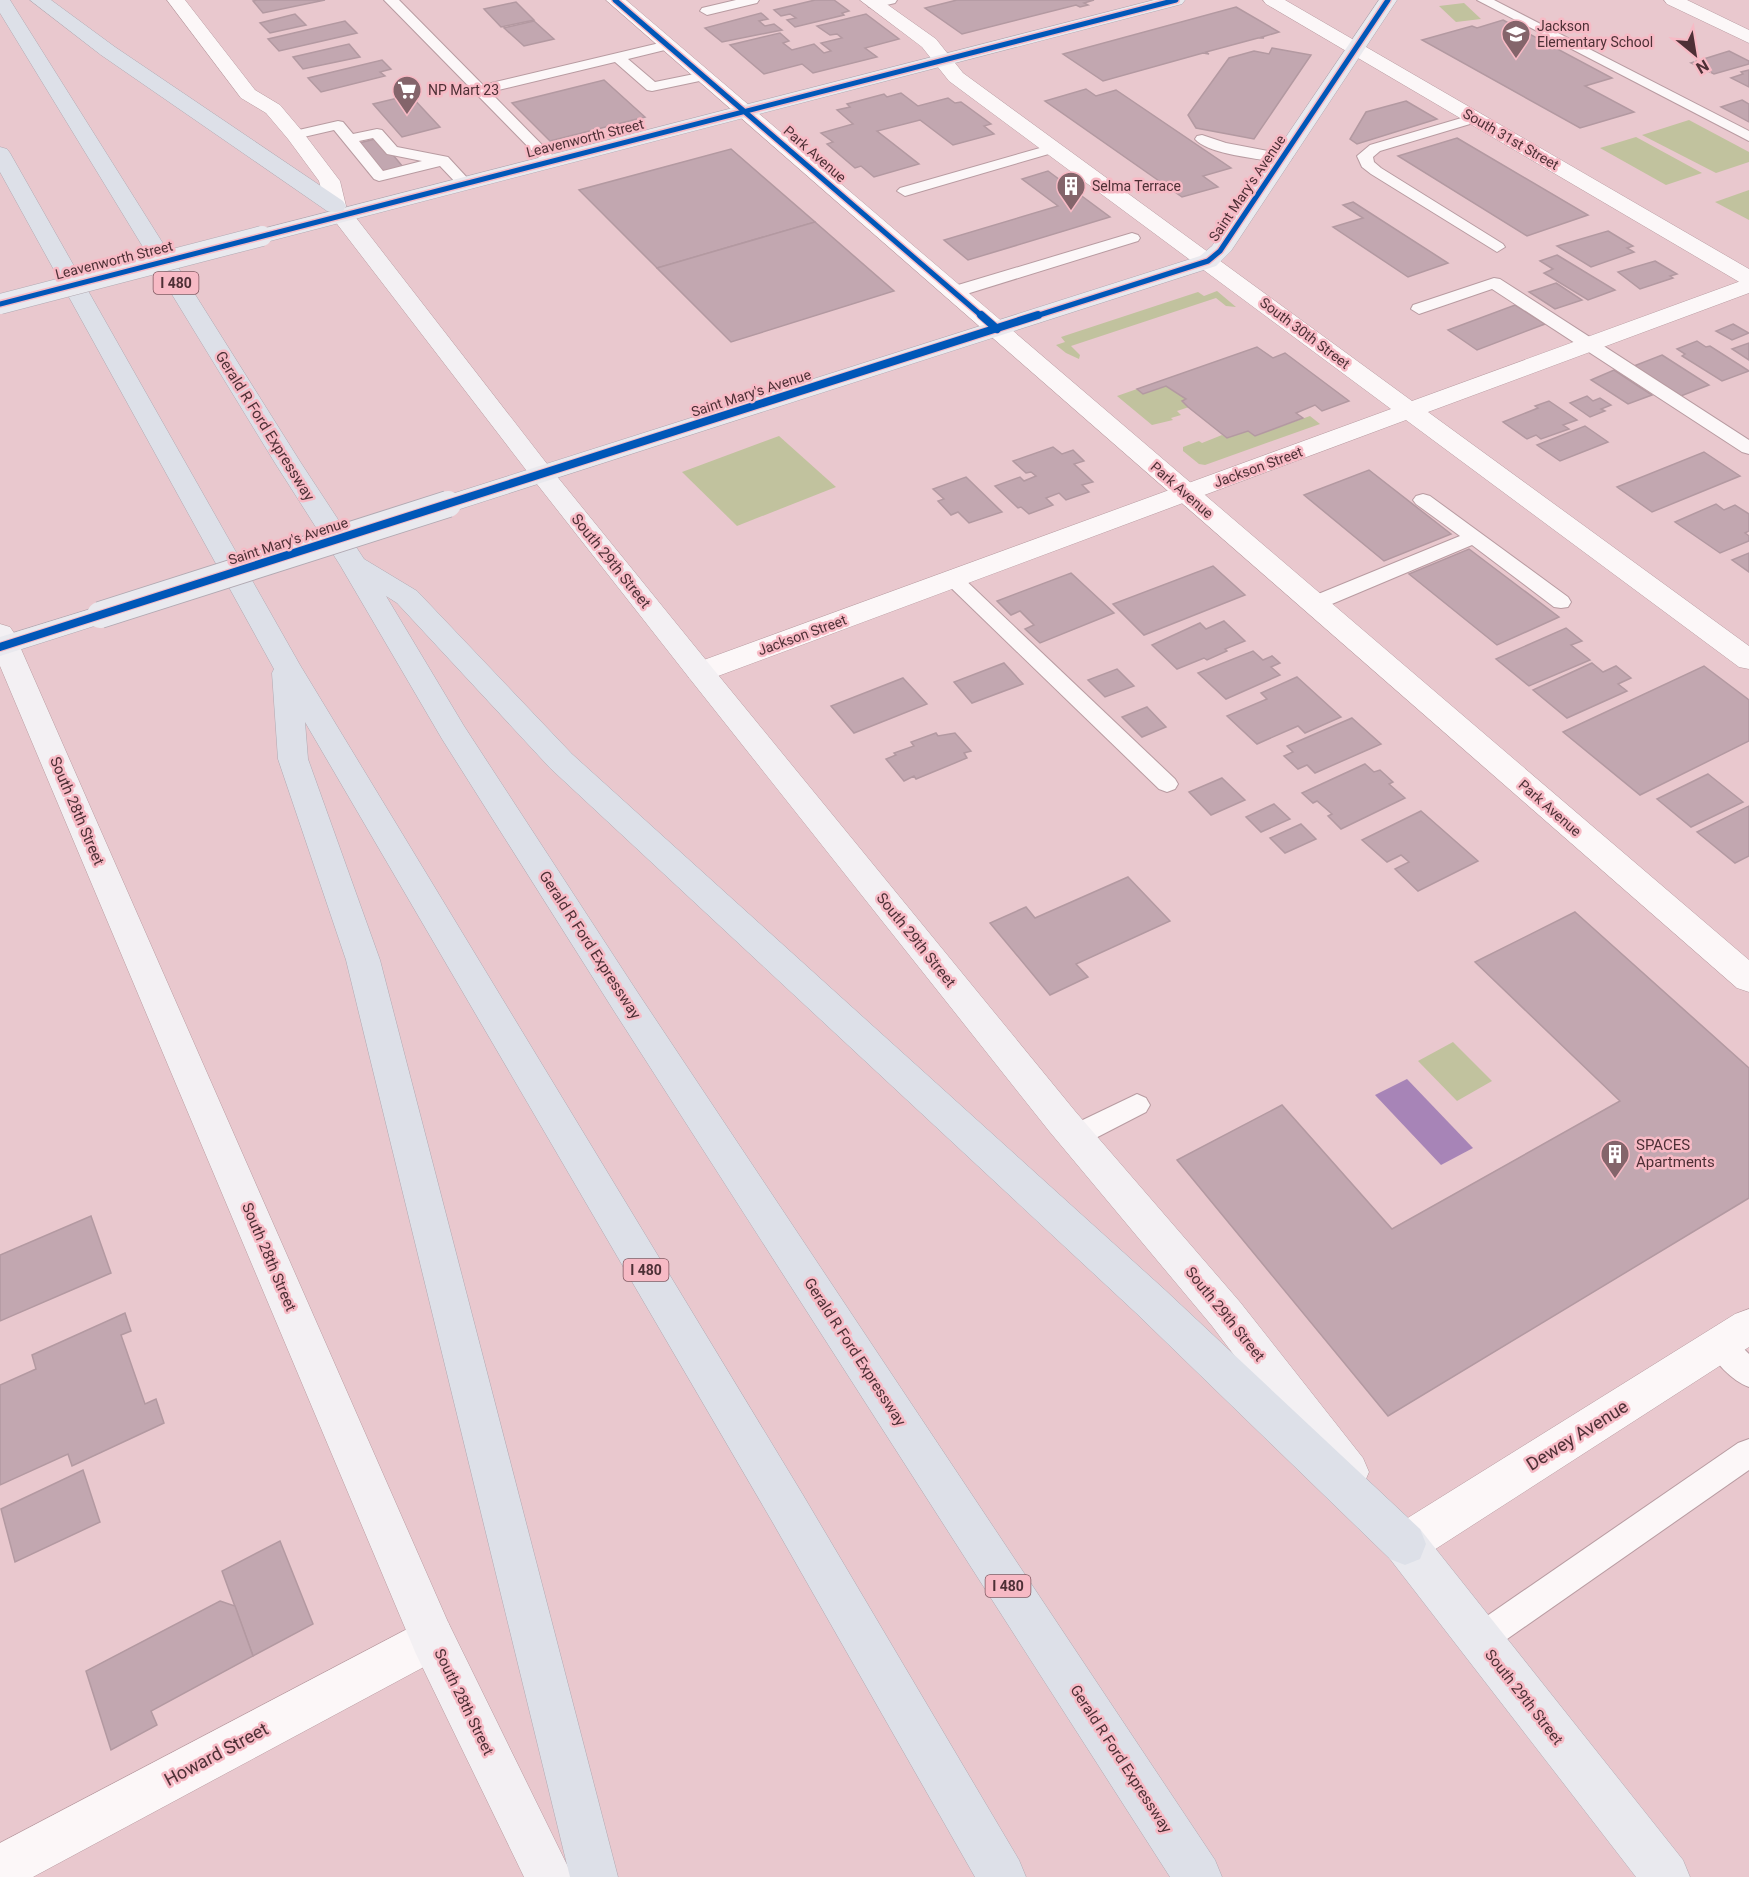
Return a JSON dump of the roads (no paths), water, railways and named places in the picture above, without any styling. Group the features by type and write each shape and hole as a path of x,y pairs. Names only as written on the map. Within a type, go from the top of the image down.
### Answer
{"highway":[{"name":"Gerald R Ford Expressway","path":"1,0 288,463 354,565 453,732 626,1002 1198,1877"},
{"path":"39,0 108,51 338,210"},
{"name":"I 480","path":"0,153 286,665 788,1509 1002,1877"},
{"path":"354,565 407,597 561,761 1141,1293 1405,1544"},
{"path":"286,665 293,759 363,960 594,1877"}],"main road":[{"name":"Leavenworth Street","path":"0,303 262,236 338,210 464,183 1176,0"},
{"name":"Saint Mary's Avenue","path":"2,642 100,615 1208,261 1220,251 1388,0"},
{"name":"South 29th Street","path":"338,210 542,474 699,672 1075,1136 1226,1314 1666,1877"},
{"name":"South 28th Street","path":"2,642 432,1638 549,1877"}],"street":[{"name":"South 29th Street","path":"176,0 248,94 273,109 296,135 330,181 338,210"},
{"name":"Park Avenue","path":"615,0 1749,979"},
{"name":"South 31st Street","path":"1272,0 1749,278"},
{"path":"1673,0 1749,37"},
{"name":"South 30th Street","path":"877,1 929,43 956,77 1749,660"},
{"name":"Jackson Street","path":"699,672 1749,285"},
{"name":"Dewey Avenue","path":"1405,1544 1735,1335"},
{"name":"Howard Street","path":"0,1869 432,1638"}],"lane":[{"path":"392,0 550,161"},
{"path":"707,11 752,0"},
{"path":"1484,0 1749,137"},
{"path":"480,90 668,45"},
{"path":"618,57 652,87 704,76"},
{"path":"1475,118 1375,148 1365,156 1367,164 1376,171 1497,247"},
{"path":"296,135 338,125 379,176 443,160"},
{"path":"350,139 377,133 392,151 443,160 464,183"},
{"path":"1202,139 1223,147 1284,158"},
{"path":"905,191 1054,148"},
{"path":"954,292 1132,238"},
{"path":"1419,309 1494,283 1749,448"},
{"path":"1424,500 1561,602"},
{"path":"1313,604 1474,537"},
{"path":"953,579 1167,784"},
{"path":"1075,1136 1137,1105"},
{"path":"1735,1335 1749,1374"},
{"path":"1479,1640 1749,1453"}],"place":[{"name":"Jackson Elementary School","path":"1516,60"},
{"name":"NP Mart 23","path":"407,116"},
{"name":"Selma Terrace","path":"1071,212"},
{"name":"SPACES Apartments","path":"1615,1180"}]}
